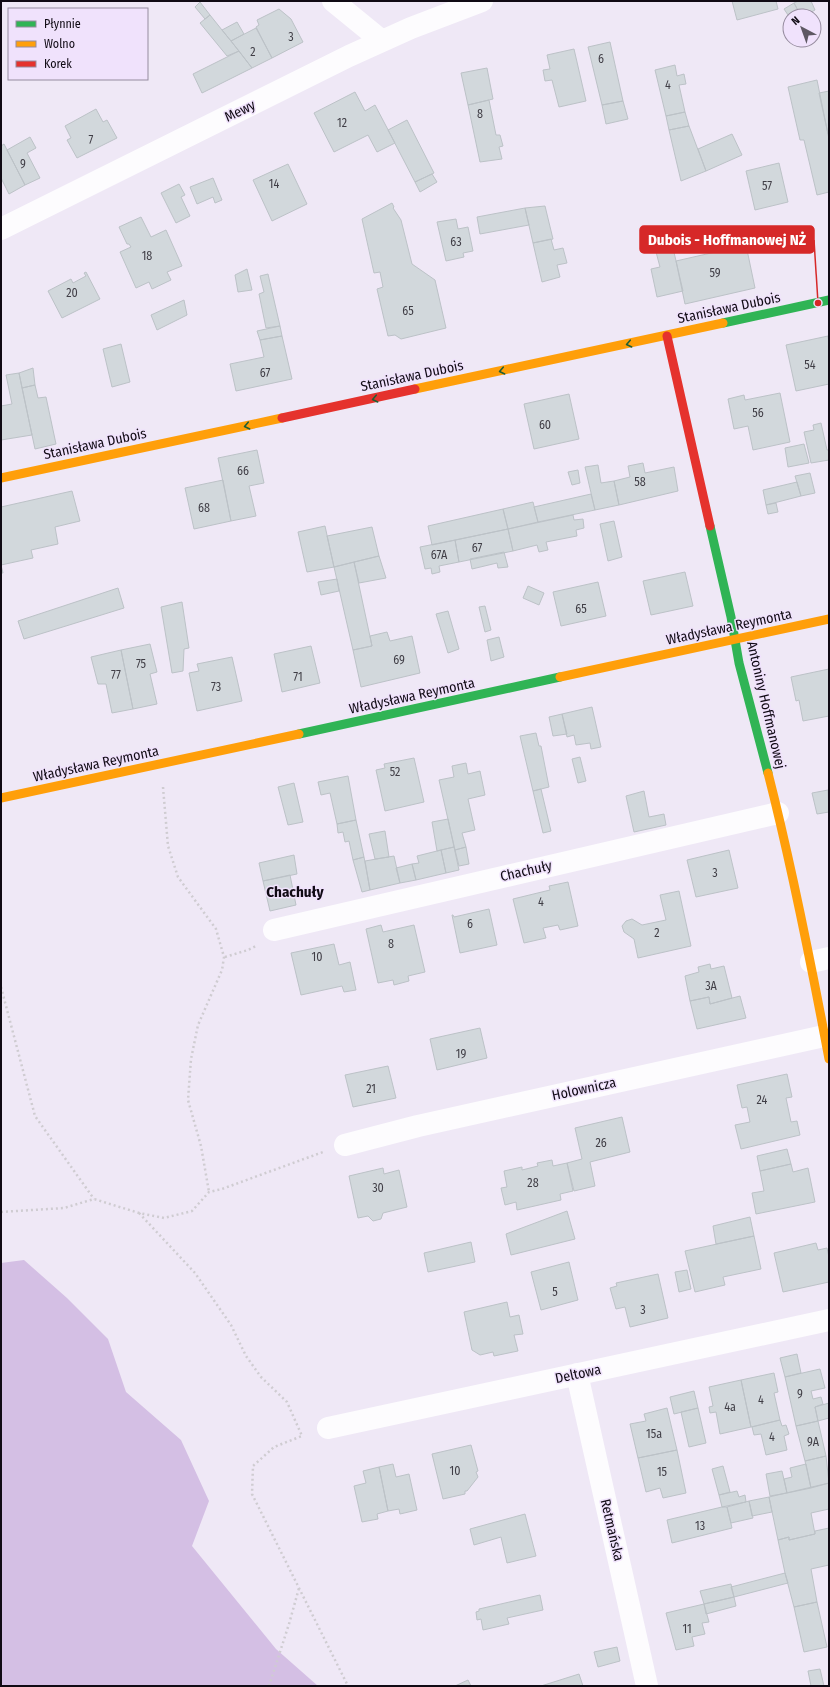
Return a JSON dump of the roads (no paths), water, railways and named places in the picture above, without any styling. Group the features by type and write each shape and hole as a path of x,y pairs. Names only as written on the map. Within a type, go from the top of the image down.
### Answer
{"street":[{"path":"333,1 382,41"},
{"name":"Mewy","path":"1,229 382,41 411,28 482,1"},
{"name":"Stanisława Dubois","path":"1,478 829,300"},
{"name":"Antoniny Hoffmanowej","path":"667,336 736,640 739,663 778,813 820,960 824,1036 829,1059"},
{"name":"Władysława Reymonta","path":"1,798 162,765 829,619"},
{"name":"Chachuły","path":"274,930 778,813"},
{"name":"Holownicza","path":"345,1145 426,1124 824,1036"},
{"name":"Deltowa","path":"328,1428 829,1320"},
{"name":"Retmańska","path":"577,1374 646,1686"}],"place":[{"name":"Dubois - Hoffmanowej NŻ","path":"818,303"}],"district":[{"name":"Chachuły","path":"295,892"}]}
